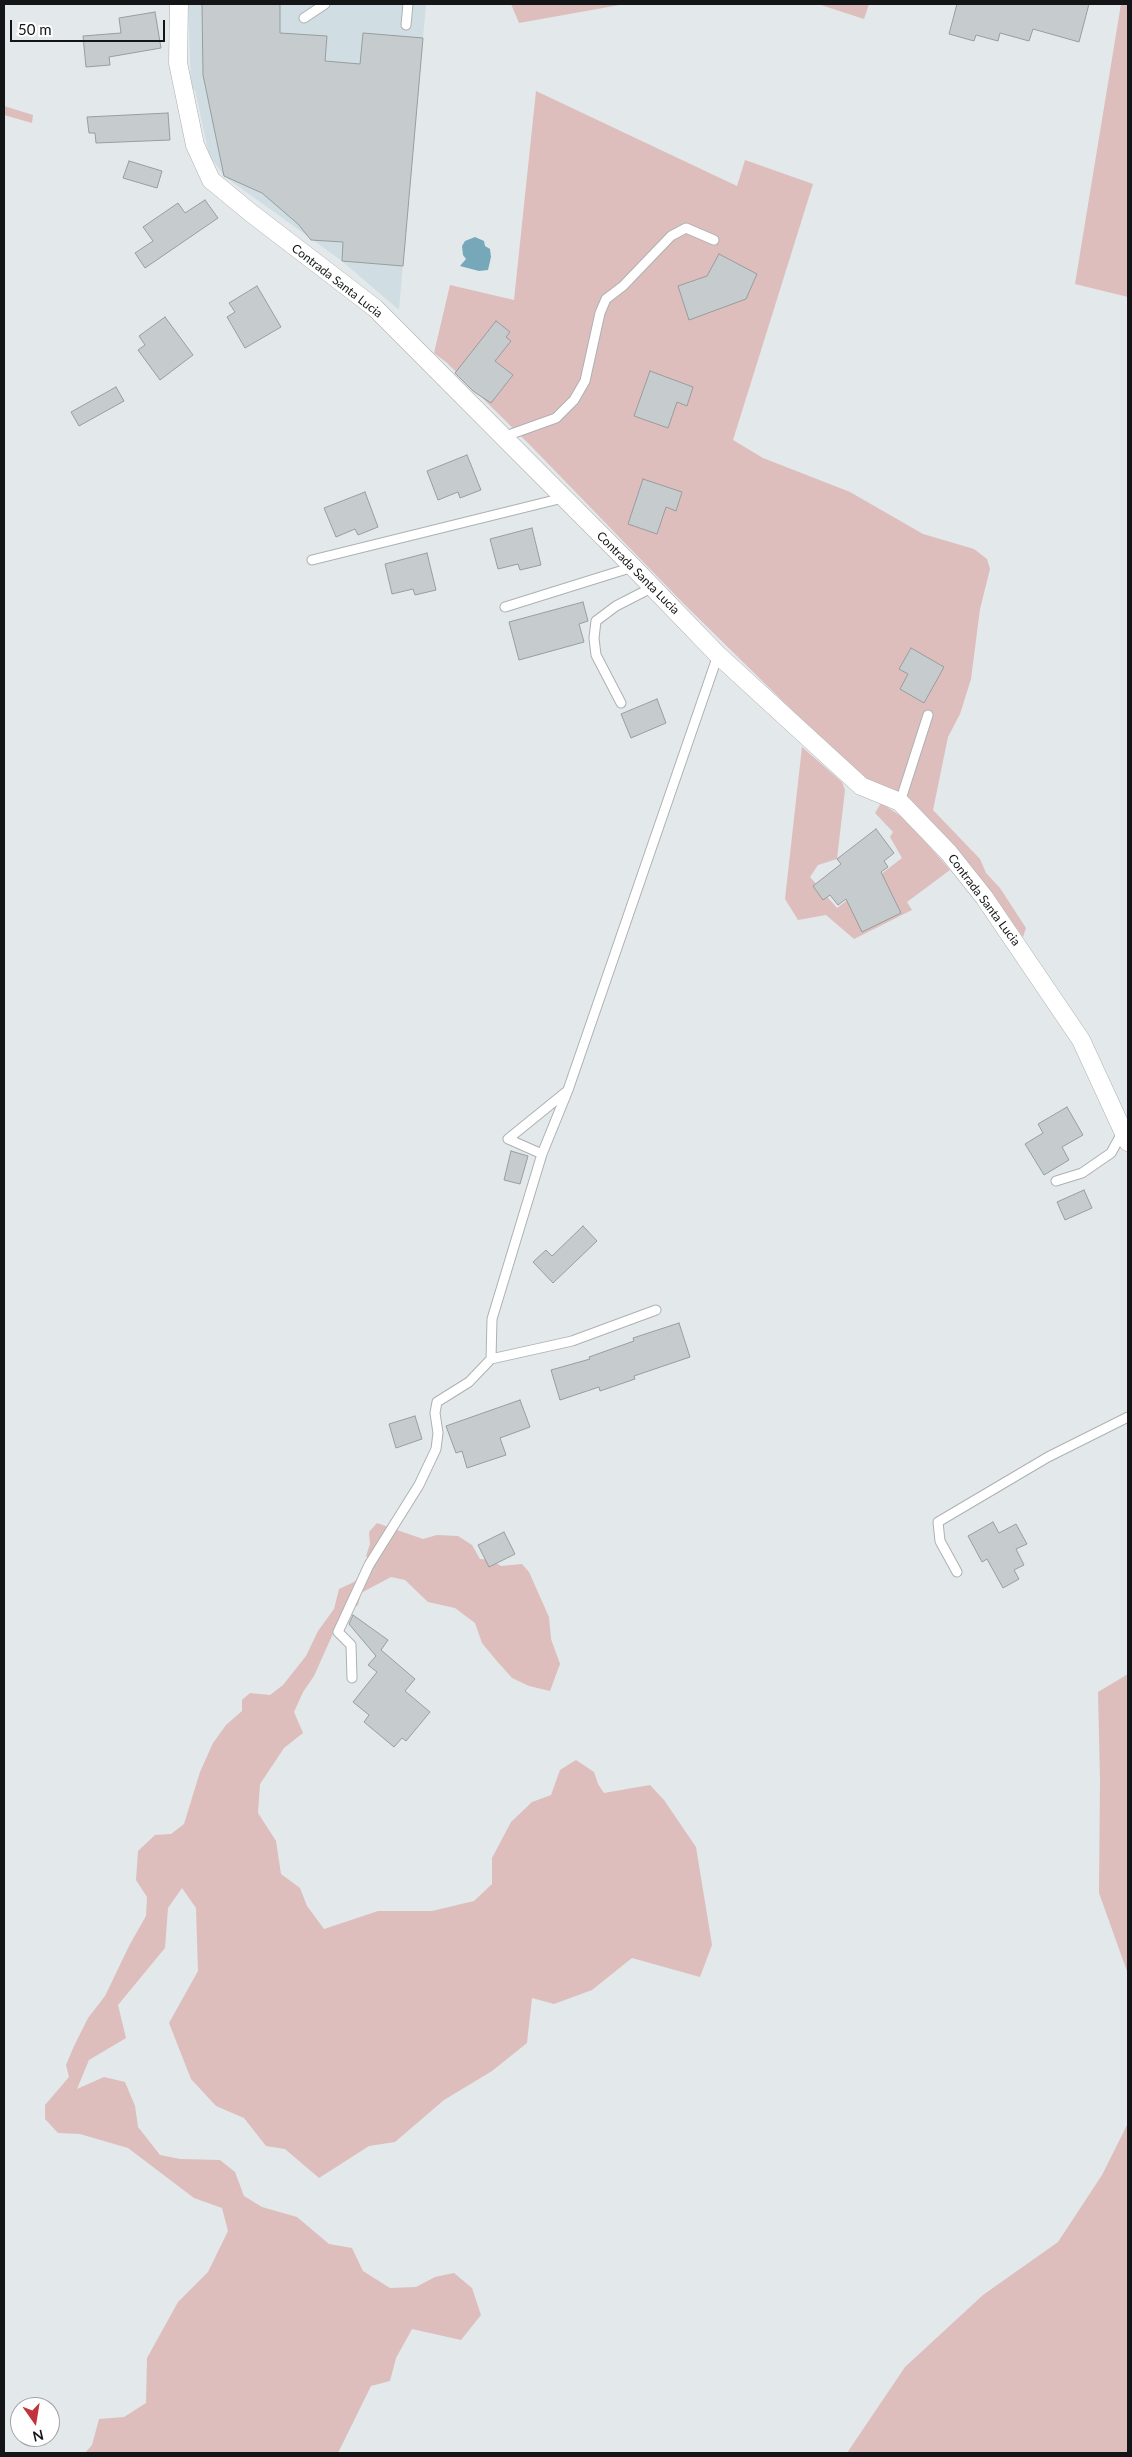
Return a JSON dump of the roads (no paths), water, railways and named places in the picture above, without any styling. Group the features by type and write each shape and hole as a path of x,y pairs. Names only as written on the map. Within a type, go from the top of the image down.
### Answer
{"street":[{"name":"Contrada Santa Lucia","path":"179,4 178,63 196,145 211,180 375,308 653,587 718,655 861,786 900,802 949,853 984,896 1081,1040 1127,1134"}],"lane":[{"path":"304,18 325,4"},
{"path":"406,25 408,4"},
{"path":"503,437 556,418 574,400 585,381 600,314 606,299 623,286 671,236 686,228 714,240"},
{"path":"312,560 563,498"},
{"path":"505,607 633,567"},
{"path":"620,704 596,655 594,638 596,621 616,606 653,587"},
{"path":"491,1358 492,1319 542,1154 568,1090 718,655"},
{"path":"900,802 928,715"},
{"path":"542,1154 508,1139 568,1090"},
{"path":"1056,1181 1082,1173 1111,1153 1127,1134"},
{"path":"352,1678 351,1645 338,1632 369,1565 419,1485 436,1449 438,1433 435,1413 437,1402 469,1382 491,1358 572,1341 656,1310"},
{"path":"957,1572 940,1541 938,1522 1048,1457 1128,1417"}],"water":[{"path":"475,237 484,241 485,246 490,249 491,257 488,270 479,271 460,266 466,259 463,255 462,246 465,241"}]}
